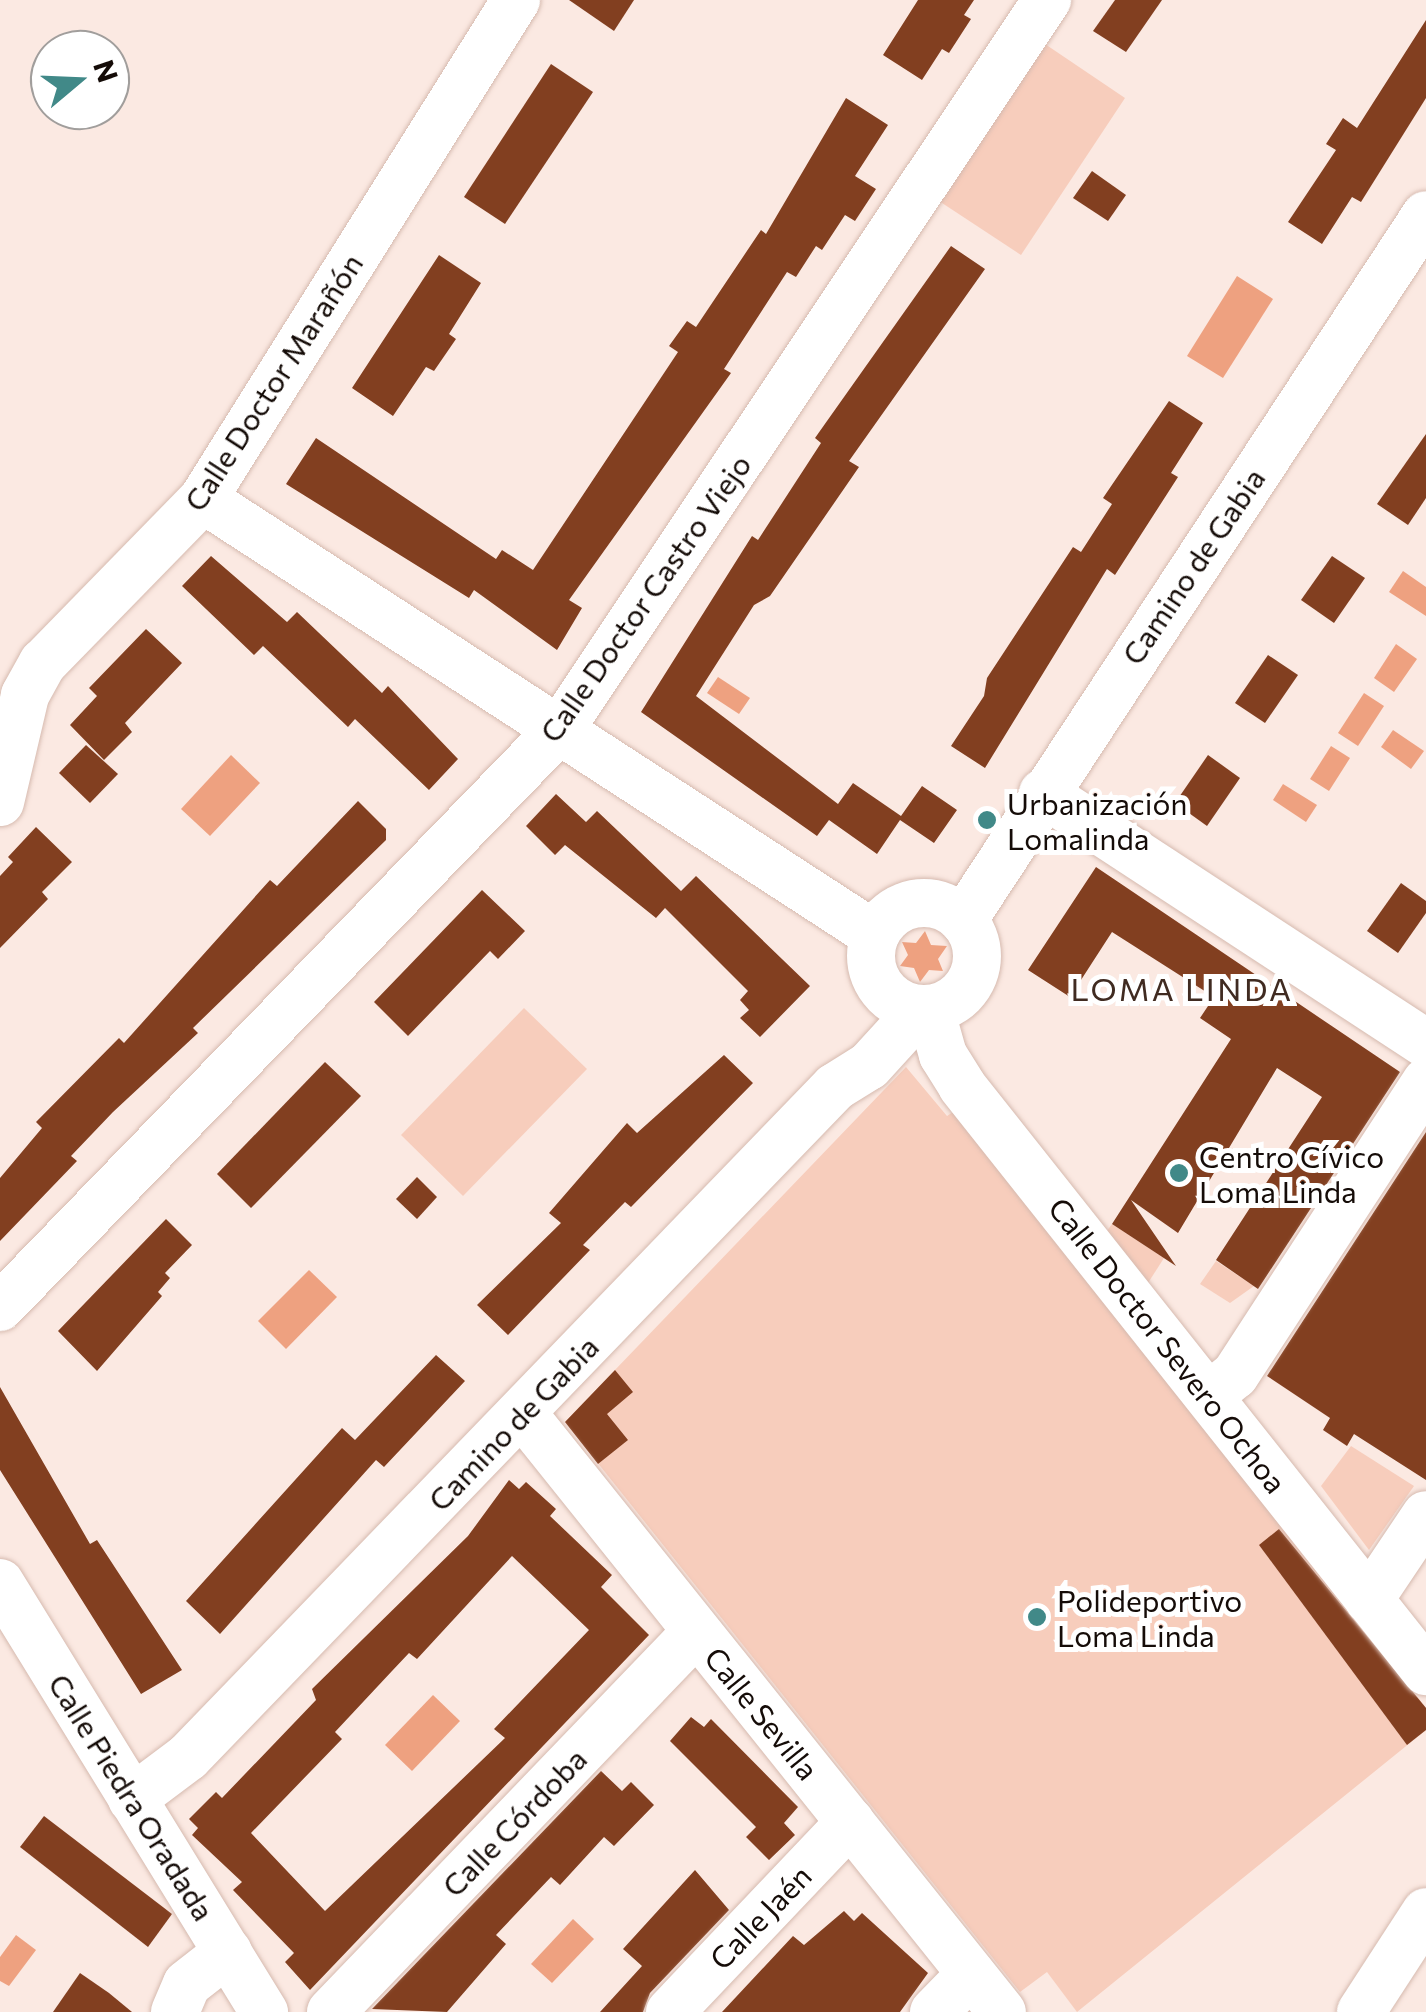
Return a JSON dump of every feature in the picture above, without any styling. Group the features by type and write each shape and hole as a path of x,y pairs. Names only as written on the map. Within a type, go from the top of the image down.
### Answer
{"street":[{"name":"Calle Doctor Marañón","path":"0,802 25,695 43,664 203,498 516,0"},
{"name":"Calle Doctor Castro Viejo","path":"0,1307 560,729 1048,0"},
{"name":"Camino de Gabia","path":"964,920 1426,215"},
{"path":"203,498 560,729 876,957 894,1000 925,1009 960,996 976,967 964,920 950,909 916,903 885,920 876,957"},
{"path":"1043,794 1426,1044"},
{"name":"Camino de Gabia","path":"836,1087 872,1006 876,957"},
{"name":"Camino de Gabia","path":"138,1808 836,1087 869,1066 925,1009"},
{"name":"Calle Doctor Severo Ochoa","path":"925,1009 943,1055 962,1086 1426,1671"},
{"path":"1210,1395 1235,1374 1426,1082"},
{"name":"Calle Sevilla","path":"523,1414 1002,2012"},
{"path":"1369,1600 1426,1515"},
{"name":"Calle Piedra Oradada","path":"0,1583 264,2012"},
{"name":"Calle Córdoba","path":"332,2012 696,1632"},
{"path":"99,1744 188,1757"},
{"name":"Calle Jaén","path":"670,2012 850,1822"},
{"path":"1361,2012 1426,1912"},
{"path":"174,2012 187,1984 228,1952"},
{"path":"934,2012 971,1974"}],"shaded area":[{"path":"1045,44 1125,98 1021,255 939,201"},
{"path":"1237,276 1273,299 1223,378 1187,356"},
{"path":"1403,571 1426,587 1426,616 1389,592"},
{"path":"1396,644 1417,659 1394,692 1374,678"},
{"path":"718,677 750,698 739,714 707,693"},
{"path":"1364,693 1384,706 1358,746 1338,733"},
{"path":"1393,730 1424,751 1411,769 1381,747"},
{"path":"1331,746 1350,758 1329,791 1310,779"},
{"path":"231,755 260,783 210,836 181,809"},
{"path":"1283,784 1317,805 1306,822 1273,800"},
{"path":"925,931 931,945 947,946 938,959 943,971 929,970 920,982 914,968 900,966 908,955 902,942 916,943"},
{"path":"524,1008 587,1069 463,1196 401,1135"},
{"name":"Polideportivo Loma Linda","path":"906,1067 947,1116 956,1110 1426,1708 1426,1730 1077,2012 1047,1972 1020,1992 565,1422"},
{"path":"1112,1224 1164,1258 1148,1283 1107,1231"},
{"path":"1216,1261 1254,1286 1230,1303 1200,1284"},
{"path":"309,1270 337,1297 286,1349 258,1321"},
{"path":"1351,1446 1414,1486 1369,1550 1321,1486"},
{"path":"433,1695 460,1721 412,1771 385,1745"},
{"path":"573,1919 594,1939 552,1983 531,1964"},
{"path":"16,1935 36,1950 9,1986 0,1981 0,1957"}],"building":[{"path":"569,0 634,0 614,31"},
{"path":"918,0 974,0 964,15 971,19 949,53 942,49 922,80 883,55"},
{"path":"1115,0 1162,0 1126,52 1093,31"},
{"path":"1426,20 1426,98 1361,202 1352,197 1322,244 1288,222 1336,150 1326,144 1343,118 1357,128"},
{"path":"551,64 593,92 505,224 464,197"},
{"path":"846,98 888,125 855,176 876,189 855,221 845,215 822,250 816,246 796,277 787,272 724,369 731,373 569,600 582,608 557,650 474,590 469,598 286,484 316,438 496,559 502,550 533,570 678,352 669,346 687,321 696,327 761,230 766,234"},
{"path":"1092,171 1126,195 1108,221 1073,198"},
{"path":"951,246 985,269 849,461 859,467 770,596 754,605 696,696 838,804 853,783 901,816 922,786 957,810 934,843 900,820 877,854 829,820 817,836 641,712 752,536 758,540 821,443 815,438"},
{"path":"439,255 481,283 449,334 456,339 434,371 426,367 393,416 352,388"},
{"path":"1169,401 1203,423 1171,473 1178,477 1115,575 1107,569 985,768 951,746 984,696 987,678 1073,547 1081,552 1112,504 1103,498"},
{"path":"1426,434 1426,498 1408,525 1377,504"},
{"path":"211,556 287,622 297,612 382,693 388,686 458,759 429,790 355,719 348,727 263,646 254,655 182,586"},
{"path":"1332,556 1365,578 1334,623 1301,600"},
{"path":"146,629 182,663 125,723 132,732 104,760 70,725 97,696 89,688"},
{"path":"1268,655 1298,675 1265,723 1235,703"},
{"path":"86,745 118,774 90,803 59,773"},
{"path":"1208,755 1240,778 1207,826 1175,803"},
{"path":"556,794 586,822 597,811 681,891 696,876 810,986 760,1037 740,1018 749,1010 740,1000 748,991 665,908 656,918 565,845 555,855 526,826"},
{"path":"358,801 386,829 386,840 193,1028 198,1033 71,1156 77,1161 0,1241 0,1178 42,1128 36,1122 119,1038 124,1043 270,880 277,886"},
{"path":"36,827 72,862 42,892 48,899 0,948 0,876 13,862 8,857"},
{"path":"1096,867 1400,1072 1258,1289 1216,1260 1322,1097 1277,1068 1178,1233 1131,1200 1176,1266 1112,1224 1231,1039 1200,1018 1214,997 1112,932 1070,997 1028,970"},
{"path":"1401,883 1426,901 1426,913 1398,953 1367,931"},
{"path":"482,890 525,931 498,959 490,951 408,1036 374,1002"},
{"path":"724,1055 753,1083 631,1207 625,1202 583,1245 590,1250 508,1335 477,1305 561,1223 549,1213 627,1123 637,1133"},
{"path":"325,1062 361,1096 251,1208 217,1174"},
{"path":"1426,1132 1426,1480 1354,1434 1347,1446 1323,1430 1330,1418 1267,1376"},
{"path":"417,1177 437,1197 417,1219 396,1199"},
{"path":"166,1219 192,1245 165,1273 170,1278 158,1292 162,1296 97,1371 58,1331"},
{"path":"436,1355 465,1381 384,1467 376,1460 220,1634 186,1601 342,1428 355,1440"},
{"path":"615,1370 633,1392 607,1414 628,1440 598,1464 565,1422"},
{"path":"0,1387 90,1544 97,1540 182,1670 141,1694 0,1470"},
{"path":"509,1480 519,1489 526,1482 556,1509 550,1516 612,1575 601,1587 649,1635 310,1990 285,1962 294,1953 233,1890 242,1882 192,1835 198,1828 189,1819 216,1792 222,1798 316,1700 312,1689 468,1536","holes":["512,1556 589,1630 494,1729 505,1738 325,1911 251,1833 342,1739 335,1732 392,1671 409,1653 417,1659"]},
{"path":"1279,1529 1426,1708 1426,1730 1407,1745 1259,1545"},
{"path":"691,1717 704,1727 711,1719 798,1807 784,1823 795,1835 769,1860 746,1837 756,1827 670,1741"},
{"path":"601,1771 622,1791 631,1782 654,1805 614,1846 604,1837 560,1885 551,1877 496,1935 506,1944 447,2012 372,2009"},
{"path":"44,1816 172,1914 148,1947 20,1847"},
{"path":"695,1870 729,1910 650,1993 643,2012 600,2012 642,1966 623,1949"},
{"path":"844,1911 854,1921 862,1913 928,1973 900,2012 722,2012 793,1936 804,1945"},
{"path":"80,1973 109,1993 132,2012 53,2012"}],"place":[{"name":"Urbanización Lomalinda","path":"987,820"},
{"name":"Centro Cívico Loma Linda","path":"1179,1173"},
{"name":"Polideportivo Loma Linda","path":"1037,1617"}],"district":[{"name":"LOMA LINDA","path":"1182,988"}]}
